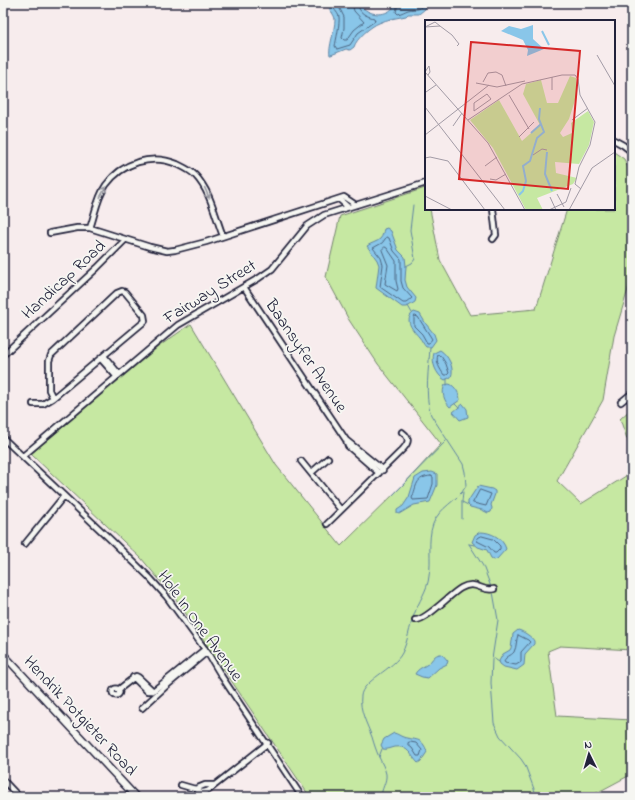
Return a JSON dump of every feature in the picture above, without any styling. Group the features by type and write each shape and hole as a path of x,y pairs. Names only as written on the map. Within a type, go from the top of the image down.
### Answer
{"main road":[{"name":"Hendrik Potgieter Road","path":"3,654 136,797"}],"street":[{"path":"615,141 632,152"},
{"path":"90,228 101,194 117,174 130,165 140,162 159,160 174,163 195,174 207,192 223,236"},
{"name":"Fairway Street","path":"23,456 178,325 272,269 307,226 318,218 348,207 425,183"},
{"path":"50,233 77,228 90,228 125,240 167,251 187,248 346,197 356,205"},
{"path":"339,199 348,207"},
{"path":"493,210 496,235 493,239"},
{"name":"Handicap Road","path":"3,355 125,240"},
{"name":"Baansyfer Avenue","path":"244,287 346,440 348,446 381,471"},
{"path":"33,404 43,404 53,398 145,321 144,315 124,291 117,293 51,355 49,361 49,390 53,398"},
{"path":"102,357 118,375"},
{"path":"621,402 632,393"},
{"path":"327,524 406,445 408,439 402,432"},
{"name":"Hole In One Avenue","path":"3,438 149,577 171,602 206,650 222,677 268,743 302,797"},
{"path":"311,473 328,458"},
{"path":"301,461 341,510"},
{"path":"25,544 64,496"},
{"path":"415,620 425,618 465,586 477,585 492,590"},
{"path":"118,690 133,677 147,691 153,691 206,650"},
{"path":"142,708 206,650"},
{"path":"181,785 195,789 205,785 215,785 268,743"},
{"path":"3,780 19,797"}],"green space":[{"path":"615,153 624,159 632,176 632,276 614,336 603,400 557,481 581,504 629,474 632,467 632,650 560,646 548,651 557,716 632,720 632,774 589,797 310,797 178,602 141,558 31,454 158,347 191,324 276,465 341,546 406,482 441,444 378,364 349,320 326,277 340,216 425,188 425,210 430,210 440,260 470,315 536,309 567,210 615,210"},
{"path":"632,408 632,453 620,419"}],"water":[{"path":"328,3 361,3 365,10 377,14 389,11 393,8 392,3 427,4 425,9 419,14 408,14 406,16 385,20 364,33 350,50 346,49 330,55 335,20"},
{"path":"387,228 391,231 398,250 405,257 405,280 407,287 416,298 415,302 407,307 402,307 376,288 379,265 367,246 380,239 384,229"},
{"path":"414,312 420,314 434,334 436,340 431,347 426,347 410,325 409,318"},
{"path":"440,350 448,358 452,370 451,377 445,380 437,372 433,360 434,353"},
{"path":"449,384 457,390 460,400 450,407 446,402 443,393 445,385"},
{"path":"463,404 467,409 468,417 460,420 453,412"},
{"path":"432,472 437,474 437,485 430,502 414,505 399,514 397,513 397,510 403,506 409,497 415,478 423,473"},
{"path":"478,486 495,491 491,505 491,512 488,513 468,505 468,501"},
{"path":"480,532 496,536 504,545 506,549 497,559 494,560 491,558 487,550 478,547 472,542 475,535"},
{"path":"518,630 531,638 534,641 534,644 525,654 524,665 517,670 504,667 499,661 503,654 510,650 513,634"},
{"path":"442,654 448,661 447,664 439,668 428,678 415,674 435,656"},
{"path":"394,733 403,737 418,740 423,743 427,752 421,761 418,763 406,749 403,748 395,747 383,749 381,745 384,739"}],"waterway":[{"path":"406,266 412,263 415,259 410,230 413,205"},
{"path":"408,306 412,313"},
{"path":"381,797 386,780 386,774 364,717 361,706 361,696 367,685 398,659 402,653 406,644 412,620 428,581 430,570 430,537 433,524 444,508 458,496 466,486 463,464 431,415 428,399 430,347"},
{"path":"447,379 447,385"},
{"path":"455,404 458,407"},
{"path":"392,496 446,441"},
{"path":"462,519 463,492"},
{"path":"462,502 468,505"},
{"path":"469,544 483,566 491,587"},
{"path":"469,544 475,545"},
{"path":"493,592 498,620 492,659 491,683 494,723 500,736 525,765 537,797"},
{"path":"493,658 499,662"},
{"path":"379,757 382,749"}]}
